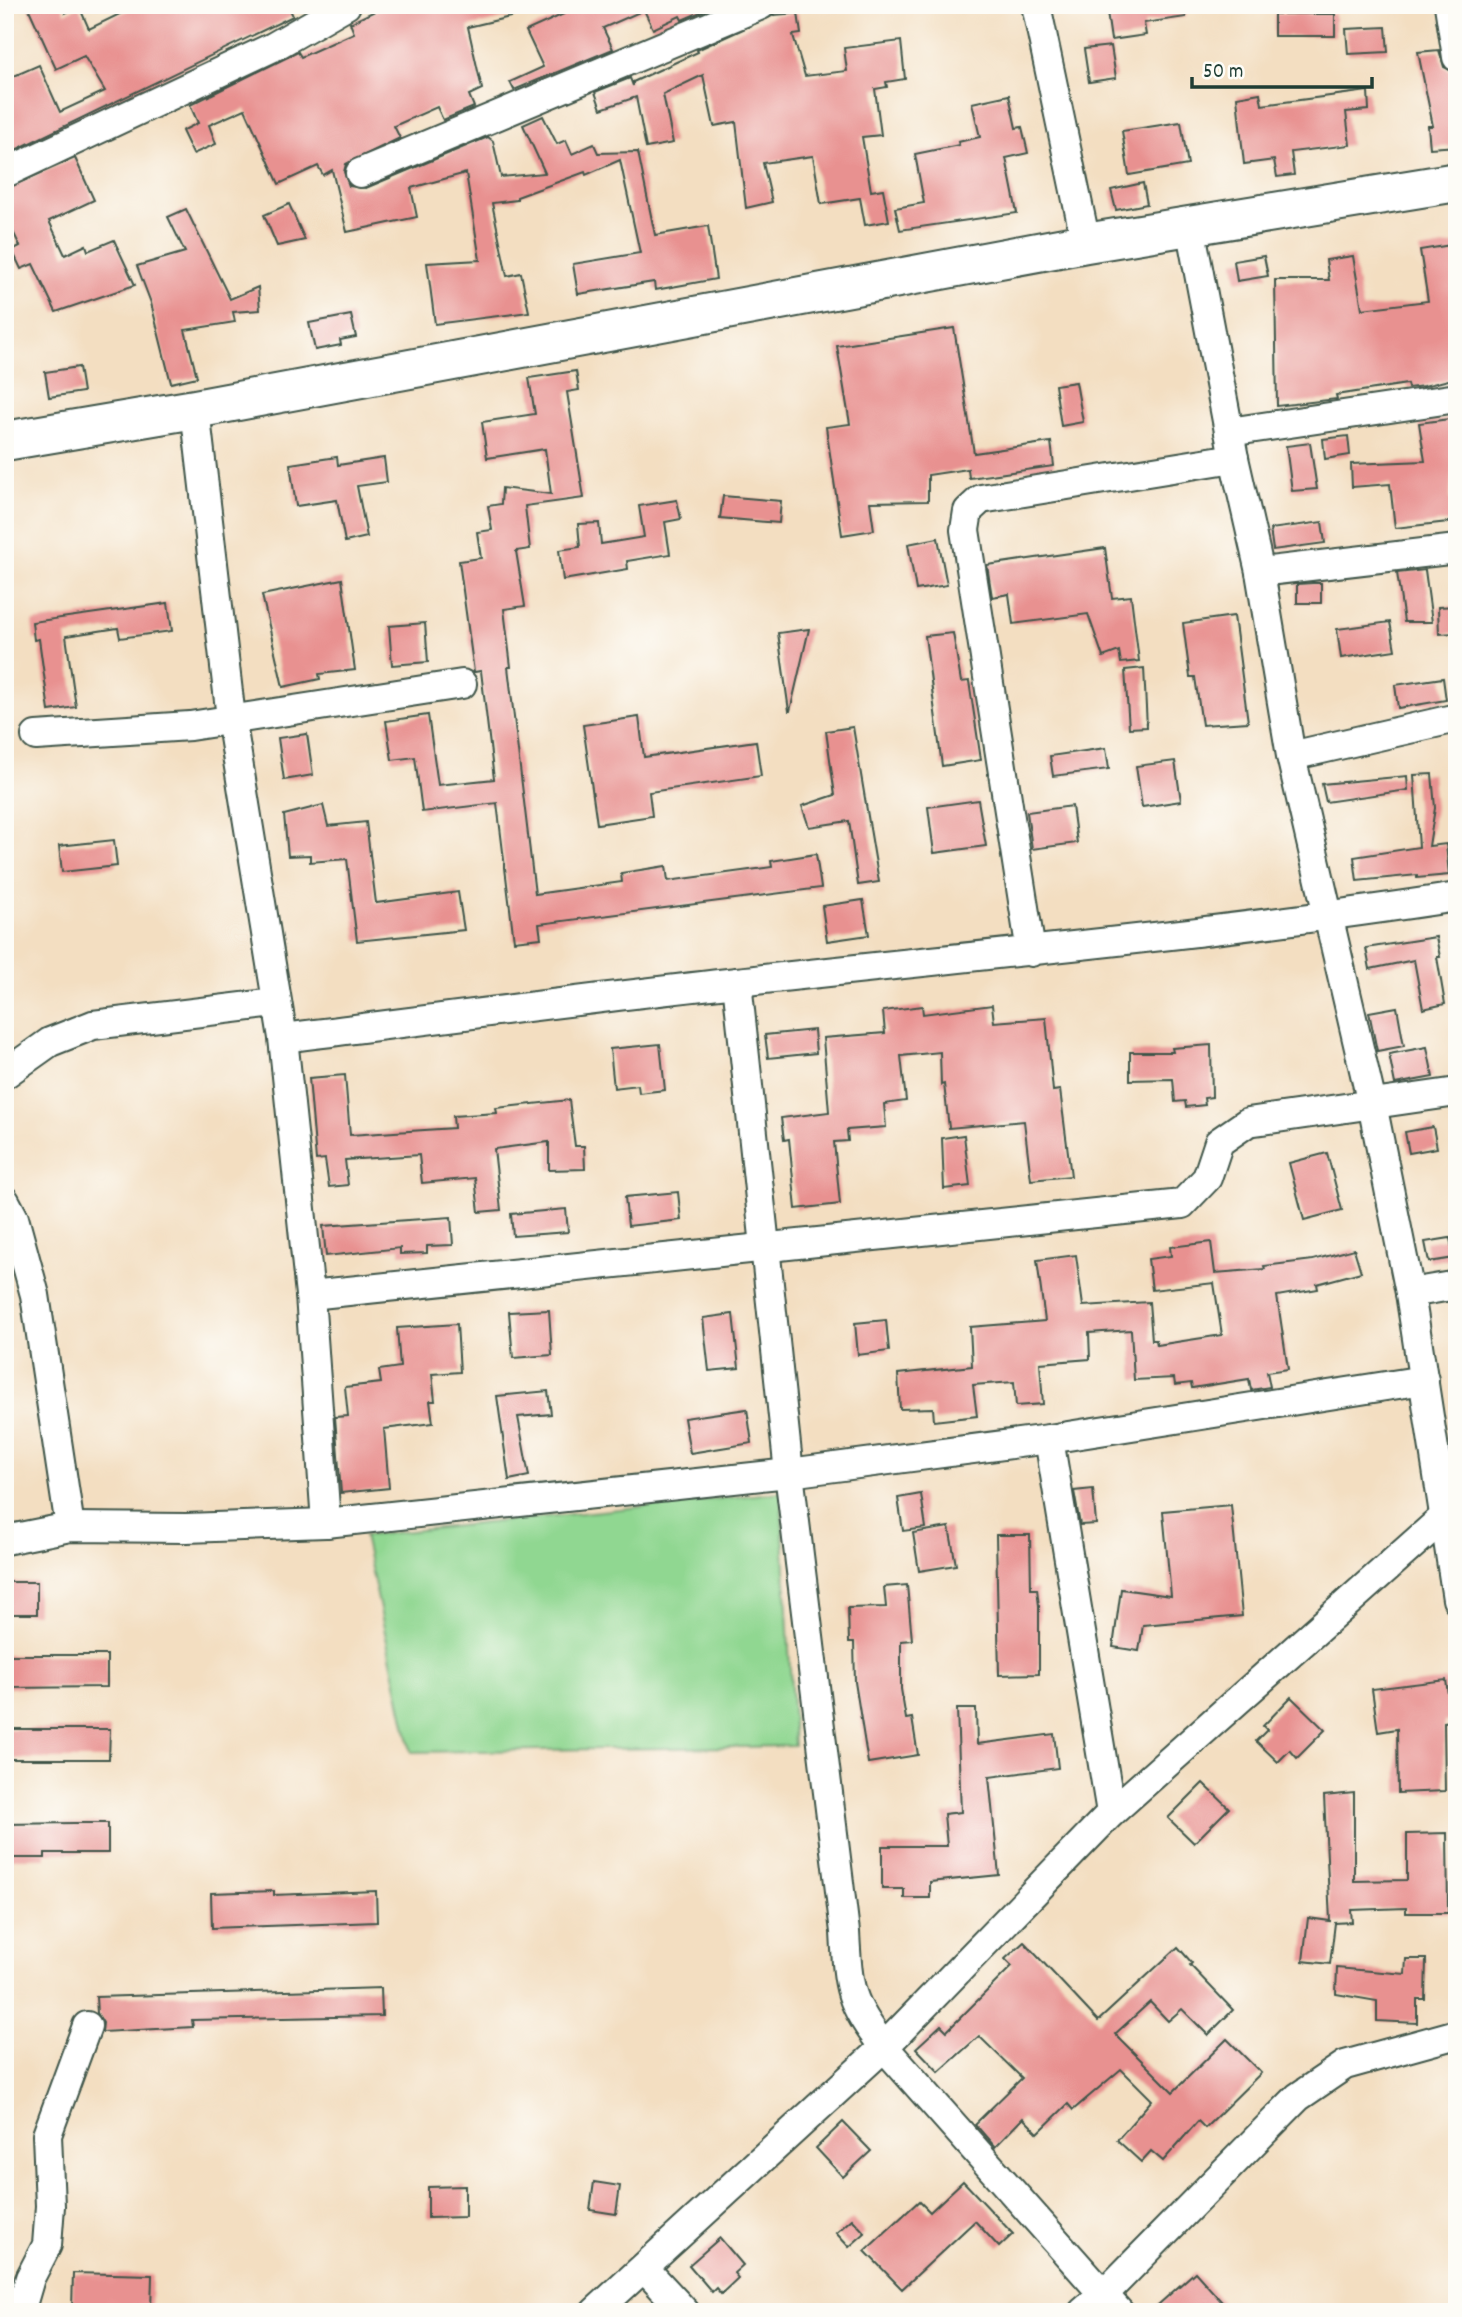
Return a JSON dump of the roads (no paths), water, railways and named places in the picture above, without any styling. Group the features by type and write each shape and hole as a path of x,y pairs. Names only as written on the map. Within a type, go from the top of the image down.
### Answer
{"street":[{"path":"5,173 273,47 346,5"},
{"path":"360,173 761,5"},
{"path":"1036,5 1086,243"},
{"path":"1449,5 1457,57"},
{"path":"5,441 195,410 1086,243 1457,182"},
{"path":"1190,226 1231,445 1260,572 1291,756 1372,1104 1410,1293 1457,1599"},
{"path":"1031,952 965,530 968,511 981,499 1457,398"},
{"path":"195,410 231,718 275,1003 283,1038 310,1295 326,1523"},
{"path":"1260,572 1457,548"},
{"path":"36,736 177,728 462,684"},
{"path":"1291,756 1457,718"},
{"path":"283,1038 737,982 1031,952 1328,917 1457,897"},
{"path":"737,982 789,1473 845,1932 847,1977 858,2013 1102,2306 1298,2097 1345,2065 1457,2034"},
{"path":"9,1068 65,1034 93,1026 275,1003"},
{"path":"310,1295 1182,1204 1207,1178 1219,1142 1248,1122 1457,1091"},
{"path":"5,1201 14,1218 35,1294 71,1527"},
{"path":"1410,1293 1457,1285"},
{"path":"5,1540 71,1527 186,1528 326,1523 789,1473 1049,1440 1424,1380"},
{"path":"1049,1440 1111,1813"},
{"path":"595,2312 884,2047 1111,1813 1445,1516"},
{"path":"20,2312 30,2278 47,2245 47,2135 87,2026"},
{"path":"644,2268 685,2312"}]}
